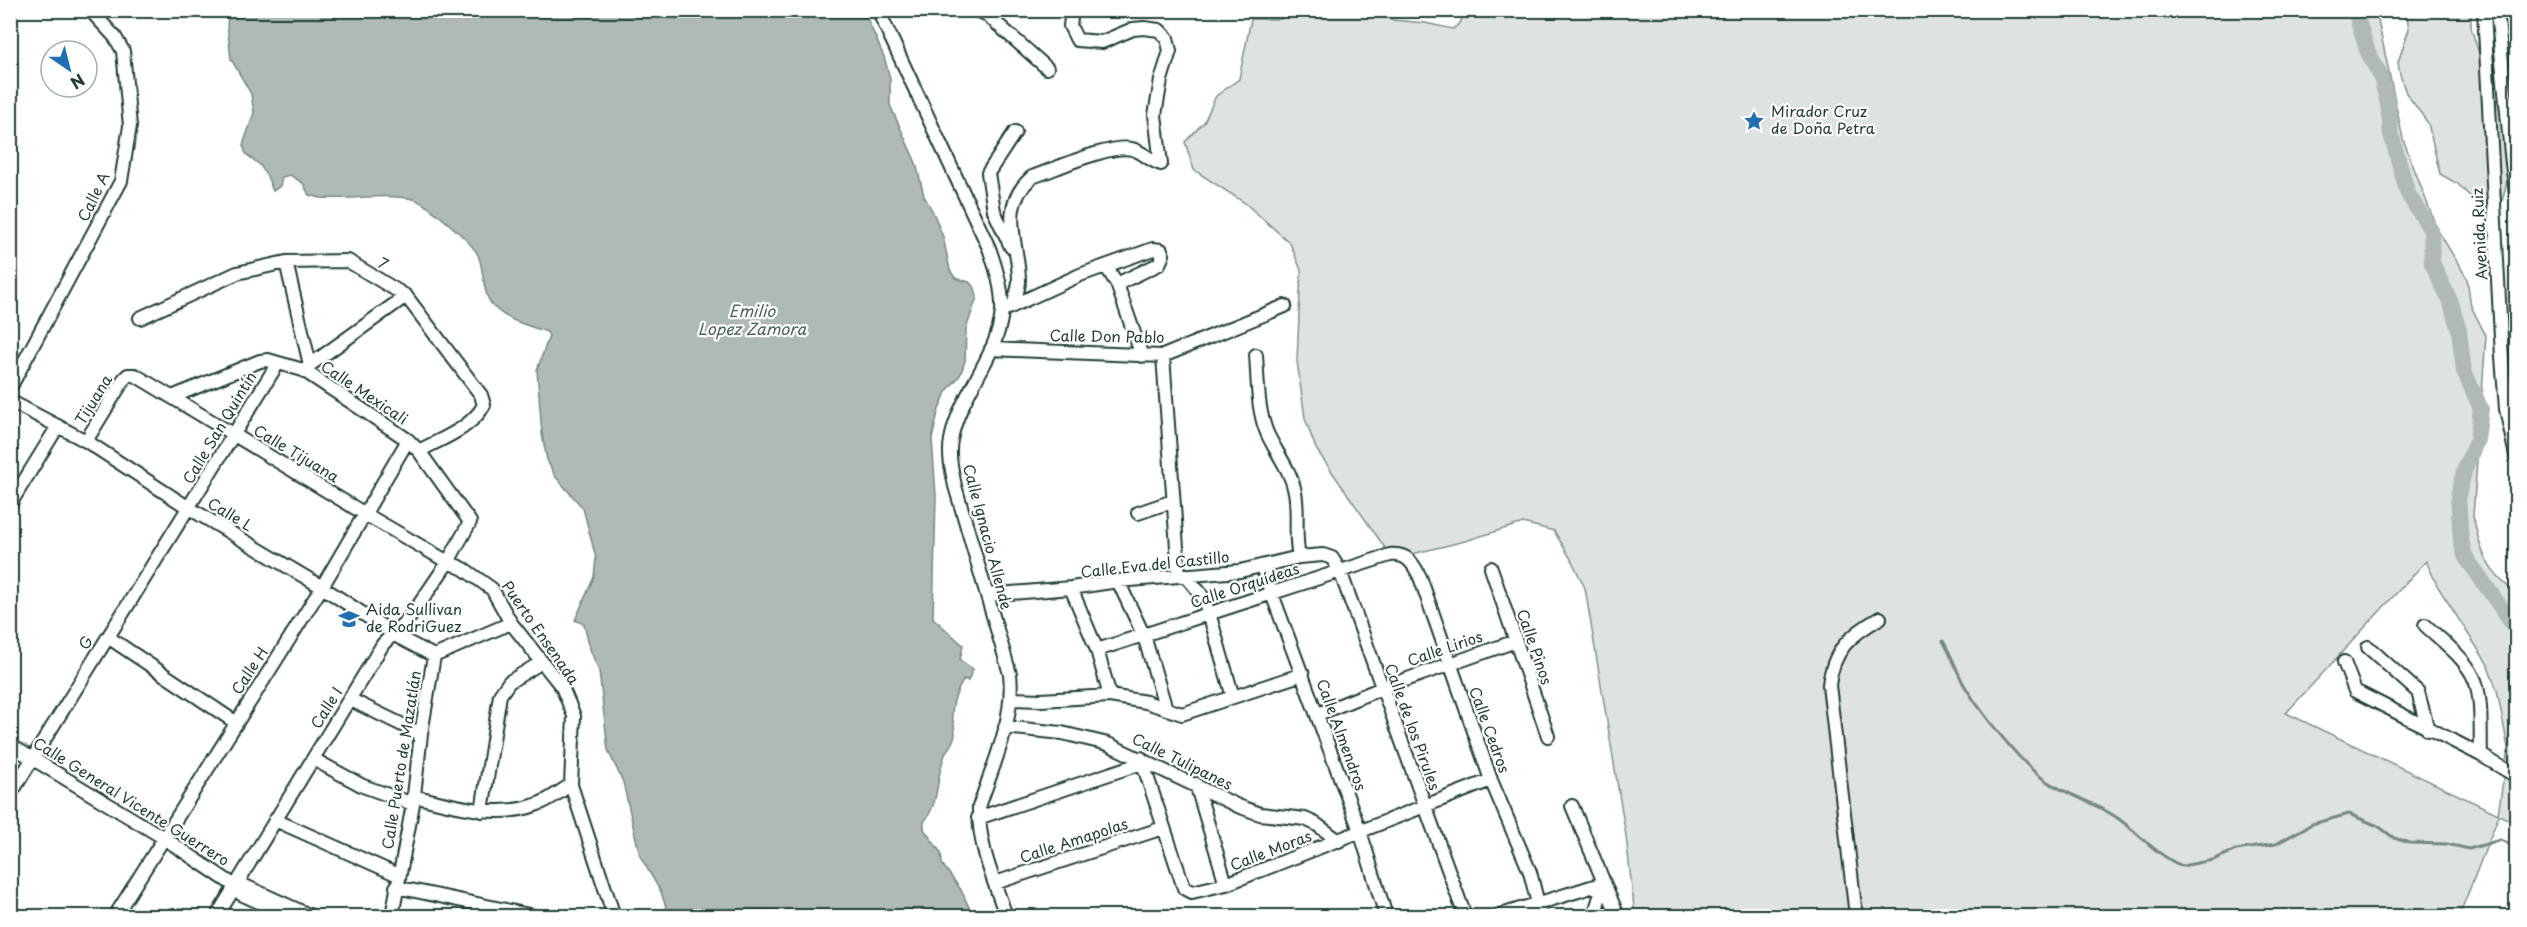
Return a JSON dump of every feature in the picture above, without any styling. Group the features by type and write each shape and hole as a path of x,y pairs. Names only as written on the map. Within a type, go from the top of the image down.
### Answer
{"street":[{"name":"Calle A","path":"11,387 121,181 130,126 123,51 115,37 90,10"},
{"name":"Calle Ignacio Allende","path":"878,10 989,248 1007,308 991,349 958,417 951,440 950,459 955,486 1010,674 1012,699 979,807 978,818 981,847 1006,916"},
{"path":"1007,308 1019,285 1011,216 1015,199 1032,177 1116,148 1134,149 1161,164 1155,115 1161,80 1170,51 1167,38 1159,30 1144,28 1133,29 1102,42 1077,40 1070,26 1072,10"},
{"name":"Avenida Ruiz","path":"2484,10 2502,357 2506,409 2517,456"},
{"path":"2497,10 2512,164 2517,193"},
{"path":"983,12 1047,68"},
{"path":"1014,254 994,211 988,173 1015,132"},
{"path":"1007,308 1106,266 1153,249 1161,250 1163,255 1159,264 1117,285"},
{"name":"7","path":"140,318 237,273 286,262 348,261 406,296 481,395 484,405 479,414 459,429 420,451"},
{"path":"286,262 306,367 406,296"},
{"path":"1106,266 1117,285 1142,356"},
{"name":"Calle Don Pablo","path":"991,349 1163,356 1284,306"},
{"path":"1256,355 1260,412 1267,433 1291,476 1295,493 1296,542 1299,556"},
{"path":"1163,356 1173,501 1182,575 1201,594 1233,697"},
{"name":"Calle Mexicali","path":"172,397 260,361 306,367 420,451 471,522"},
{"name":"Calle San Quintín","path":"189,508 278,363"},
{"name":"Calle Tijuana","path":"128,375 135,375 448,562"},
{"name":"Tijuana","path":"86,441 128,375"},
{"path":"10,376 11,387"},
{"name":"Calle L","path":"10,401 86,441 189,508 434,656"},
{"path":"10,504 58,426"},
{"name":"Calle H","path":"115,916 322,587 408,440"},
{"path":"1138,513 1173,501"},
{"name":"G","path":"10,795 189,508"},
{"name":"Calle I","path":"217,916 312,759 351,700 383,644 412,615 448,562 471,522"},
{"name":"Calle Eva del Castillo","path":"987,595 1240,571 1299,556 1323,555"},
{"name":"Calle de los Pirules","path":"1323,555 1332,558 1340,571 1465,916"},
{"name":"Calle Orquídeas","path":"1097,650 1390,555 1404,556"},
{"name":"Calle Cedros","path":"1404,556 1412,562 1420,577 1491,780 1530,872 1541,916"},
{"name":"Puerto Ensenada","path":"448,562 464,569 492,589 511,622 562,687 574,716 571,785 614,916"},
{"name":"Calle Almendros","path":"1262,567 1360,831 1386,916"},
{"name":"Calle Pinos","path":"1491,568 1548,736"},
{"path":"1118,581 1143,636 1166,709"},
{"path":"1071,588 1097,650 1110,696"},
{"path":"1856,916 1829,685 1831,669 1839,651 1856,631 1880,618"},
{"name":"Calle Puerto de Mazatlán","path":"392,916 413,800 434,656 511,622"},
{"path":"2425,625 2466,665 2475,678 2478,691 2481,755"},
{"path":"108,637 236,722"},
{"name":"Calle Lirios","path":"1318,714 1382,688 1515,640"},
{"path":"2368,647 2418,692 2428,730"},
{"path":"482,811 500,695 509,682 542,662"},
{"path":"2344,662 2355,691 2481,755 2517,776"},
{"path":"1012,699 1041,700 1110,696 1146,702 1182,714 1303,674"},
{"path":"351,700 421,734"},
{"name":"Calle Tulipanes","path":"1005,728 1086,737 1196,784 1238,806 1260,814 1305,819 1339,841"},
{"name":"Calle General Vicente Guerrero","path":"10,745 164,838 236,886 241,894 290,916"},
{"path":"312,759 363,786 413,800 482,811 540,804 571,785"},
{"path":"978,818 1142,760"},
{"name":"Calle Moras","path":"1142,760 1163,828 1187,891 1192,892 1226,884 1491,780"},
{"path":"1196,784 1226,884"},
{"path":"1572,806 1618,916"},
{"path":"275,820 397,881 523,916 534,916"},
{"name":"Calle Amapolas","path":"994,883 1163,828"},
{"path":"1498,916 1604,883"},
{"path":"1594,916 1604,883"},
{"name":"Calle General Vicente Guerrero","path":"236,886 245,886 311,916"}],"shaded area":[{"path":"1463,10 2376,11 2403,139 2437,229 2467,278 2471,306 2486,336 2473,516 2478,539 2491,568 2506,585 2516,592 2516,823 2499,815 2459,916 1635,916 1626,836 1585,588 1571,559 1554,531 1523,523 1465,541 1404,556 1390,555 1316,449 1305,418 1297,361 1301,270 1290,243 1245,203 1194,170 1185,142 1204,122 1216,96 1239,79 1251,19 1281,19 1286,11 1384,11 1392,20 1425,23 1453,29 1461,22","holes":["2426,561 2438,587 2487,663 2497,690 2508,748 2498,814 2286,713"]},
{"path":"2406,11 2471,11 2471,28 2488,82 2504,116 2511,167 2496,223 2458,184 2440,174 2428,123 2406,93 2400,75 2398,62 2409,29"}],"water":[{"name":"Emilio Lopez Zamora","path":"230,10 864,11 884,57 890,78 890,105 916,163 924,196 943,237 950,270 955,278 969,282 975,288 977,297 966,329 965,361 960,375 946,392 938,412 932,439 936,496 933,618 963,645 960,660 973,669 968,681 964,679 955,696 952,715 955,734 942,763 933,805 924,822 924,829 941,853 942,864 961,890 973,916 669,916 661,892 640,856 623,782 608,750 599,671 590,649 584,624 575,620 594,577 596,558 583,508 555,476 547,460 542,434 537,370 549,336 547,332 512,319 494,307 487,295 480,261 474,249 448,223 419,202 402,197 321,198 309,195 303,183 290,175 282,177 280,186 273,191 260,165 246,154 243,145 254,113 251,94 231,59 227,24"}],"waterway":[{"path":"2355,10 2367,50 2381,77 2388,105 2391,134 2408,194 2431,230 2432,263 2451,303 2459,331 2464,371 2481,409 2477,440 2465,468 2458,496 2461,541 2465,556 2516,629"},
{"path":"1943,641 1963,683 1979,707 2036,773 2054,786 2116,817 2155,850 2182,866 2213,860 2236,850 2276,844 2312,824 2349,814 2378,826 2394,838 2409,843 2447,844 2469,849 2500,840 2516,847"}],"place":[{"name":"Mirador Cruz de Doña Petra","path":"1754,121"},
{"name":"Aida Sullivan de RodriGuez","path":"349,619"}]}
